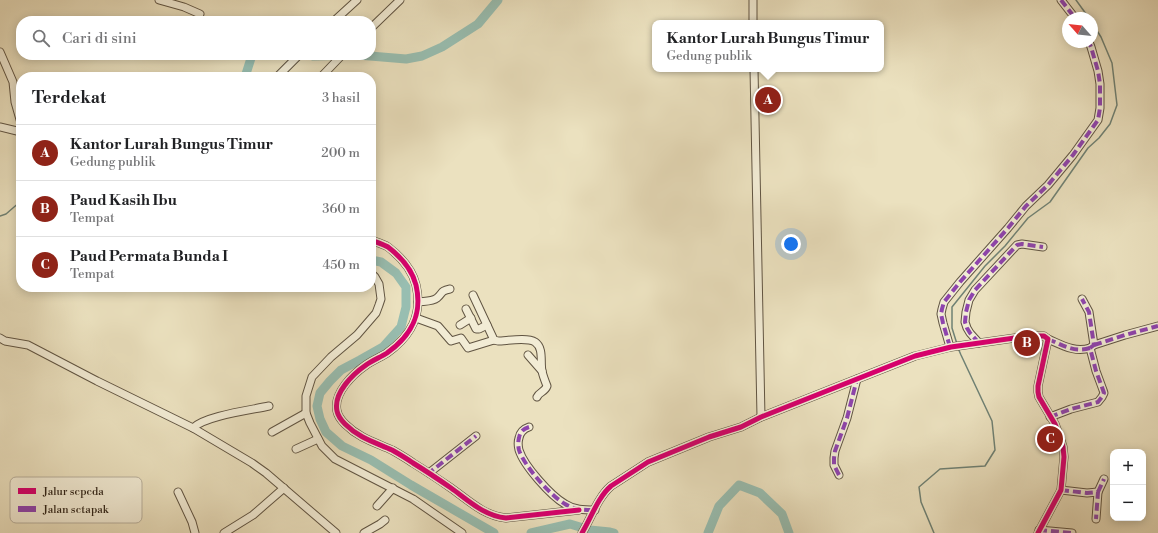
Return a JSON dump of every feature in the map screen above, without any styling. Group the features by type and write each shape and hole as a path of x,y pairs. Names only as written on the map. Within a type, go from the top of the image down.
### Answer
{"street":[{"path":"159,0 184,6 200,14"},
{"path":"339,16 357,0"},
{"path":"376,23 400,0"},
{"path":"753,0 753,20"},
{"path":"1061,0 1070,12"},
{"path":"950,347 941,314 944,302 1026,206 1048,185 1073,155 1098,120 1100,90 1098,71 1091,48"},
{"path":"0,52 11,77 16,107"},
{"path":"282,72 294,60"},
{"path":"326,72 337,60"},
{"path":"754,72 761,417"},
{"path":"0,128 16,130"},
{"path":"376,242 387,246 403,260 411,271 421,302 416,318 406,338 388,352 366,365 339,393 337,412 342,421 355,434 392,450 429,473 489,515 498,518 515,518 579,510 594,512"},
{"path":"977,343 970,334 965,322 969,300 975,290 1017,245 1043,246"},
{"path":"376,279 379,284 381,299 376,313 357,335 331,357 312,377 306,396 305,414 317,439 335,459 413,499 462,533"},
{"path":"421,302 436,298 442,291 450,289"},
{"path":"473,295 494,340"},
{"path":"1050,417 1071,409 1098,402 1104,393 1096,371 1089,312 1082,299"},
{"path":"466,309 478,330 487,325"},
{"path":"416,318 438,326 451,341 461,338 468,348 494,340 525,340 534,342 539,348 541,354 542,371 547,386 545,390 537,397"},
{"path":"460,325 471,318"},
{"path":"582,533 606,490 648,462 710,437 741,427 761,417 915,356 950,347 1028,336 1044,336 1074,349 1082,350 1125,335 1158,326"},
{"path":"0,338 5,341 28,345 97,382 193,428 252,463 284,488 336,533"},
{"path":"1048,339 1038,392 1039,397 1059,435 1063,447 1064,457 1061,490 1039,531 1072,533"},
{"path":"528,355 542,371"},
{"path":"839,475 834,465 835,451 847,418 857,379"},
{"path":"193,428 204,421 269,406"},
{"path":"272,432 305,414"},
{"path":"529,427 523,430 518,440 522,457 529,468 550,492 565,504 579,510"},
{"path":"429,473 476,436"},
{"path":"296,449 317,439"},
{"path":"1096,519 1098,492 1104,479"},
{"path":"224,533 253,515 284,488"},
{"path":"377,506 393,488"},
{"path":"1061,490 1087,493 1098,492"},
{"path":"178,492 192,522 195,533"},
{"path":"364,533 385,520"}],"waterway":[{"path":"376,56 406,59 422,56 442,47 478,24 498,0"},
{"path":"1076,0 1085,12"},
{"path":"957,344 952,328 952,307 985,266 1005,246 1028,218 1050,202 1088,148 1099,138 1110,124 1117,105 1112,63 1098,32"},
{"path":"247,72 250,60"},
{"path":"0,216 6,214 16,205"},
{"path":"376,261 381,262 396,273 406,287 406,307 401,327 383,347 341,370 330,381 320,393 317,406 320,419 326,432 342,446 371,460 494,533"},
{"path":"934,533 921,502 919,487 940,469 985,466 995,450 992,421 958,348"},
{"path":"708,533 719,506 739,485 760,493 782,514 789,533"},
{"path":"531,533 570,524 590,530 614,533"}],"marked path":[{"path":"1061,0 1070,12"},
{"path":"950,347 941,314 944,302 1026,206 1048,185 1073,155 1098,120 1100,108 1100,84 1091,48"},
{"path":"979,343 970,333 965,322 969,300 975,290 1017,245 1022,244 1043,247"},
{"path":"1050,417 1071,409 1098,402 1104,393 1090,348 1094,345 1089,312 1082,299"},
{"path":"1094,345 1158,326"},
{"path":"1048,339 1074,349 1079,350 1090,348"},
{"path":"839,475 834,465 835,451 847,418 857,379"},
{"path":"529,427 521,432 518,445 522,457 532,472 559,500 568,506 576,509 595,510"},
{"path":"431,474 429,473 476,436"},
{"path":"1098,492 1104,479"},
{"path":"1061,490 1087,493 1098,492 1096,519"},
{"path":"1039,530 1072,533"}],"cycle path":[{"path":"376,242 388,247 402,259 409,269 416,285 418,306 413,324 403,339 387,353 361,369 345,385 338,397 337,404 337,411 341,420 356,433 392,450 483,511 498,517 506,518 579,510"},
{"path":"582,533 598,502 606,491 611,486 648,462 709,437 741,427 761,417 915,356 951,347 1028,336 1044,336 1048,339 1038,392 1039,397 1055,424 1063,447 1064,457 1061,490 1038,533"}],"place":[{"name":"Kantor Lurah Bungus Timur","path":"768,100"},
{"name":"Paud Kasih Ibu","path":"1027,343"},
{"name":"Paud Permata Bunda I","path":"1050,439"}]}
